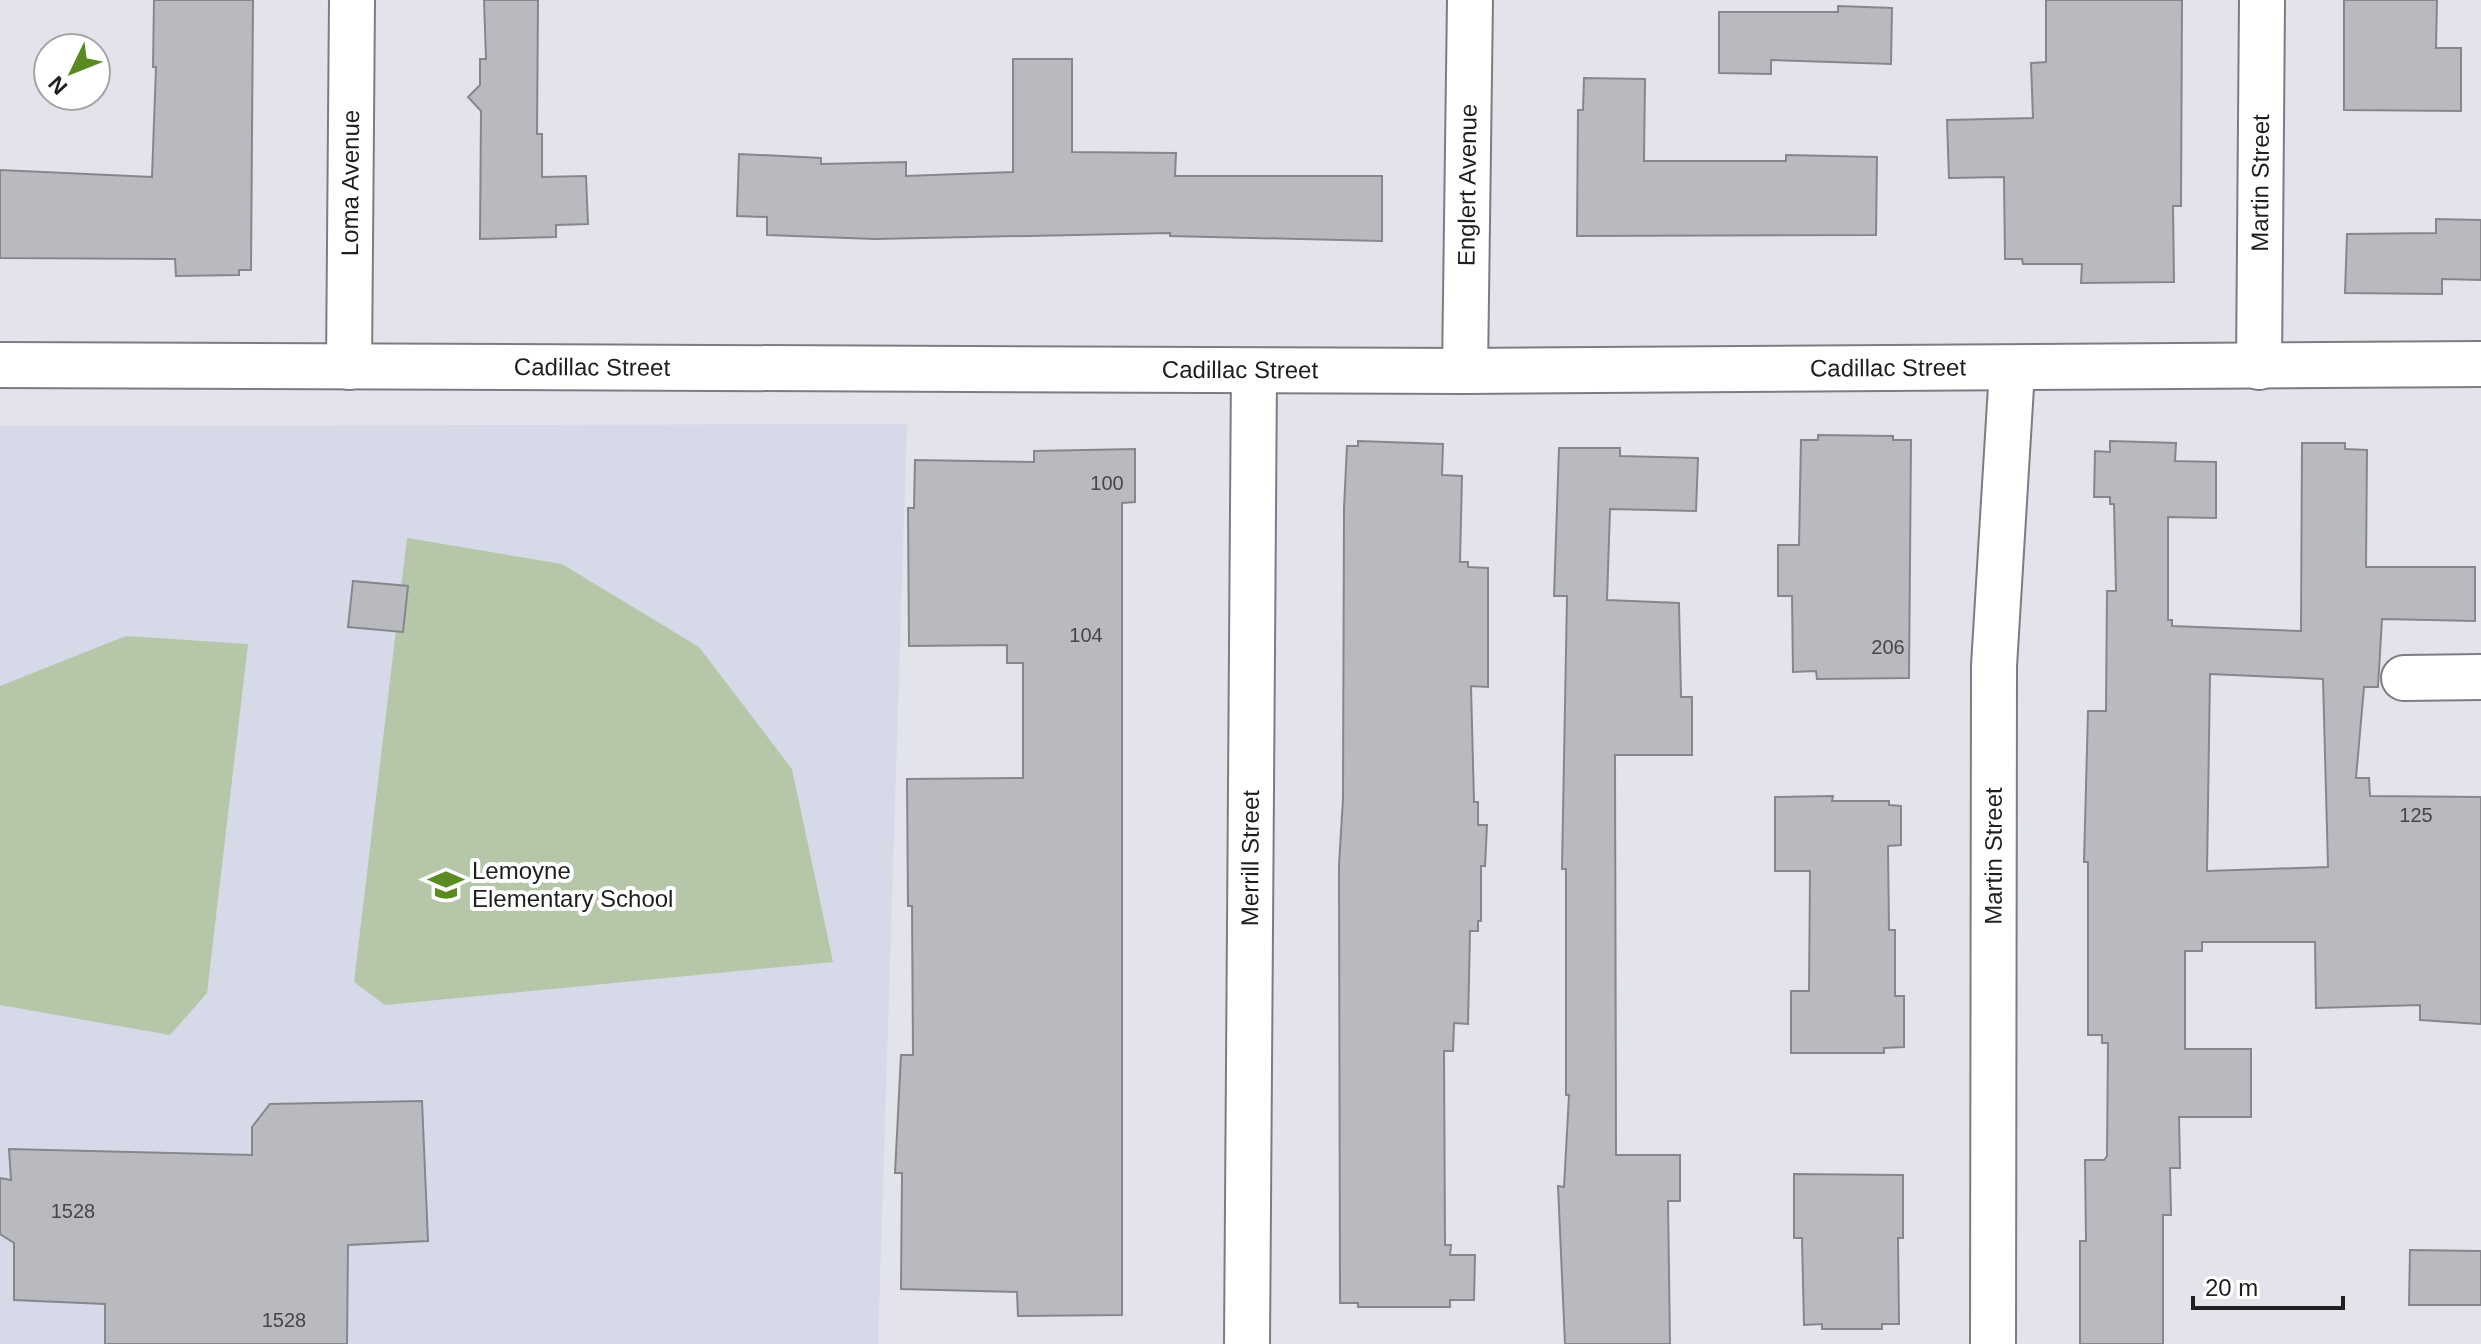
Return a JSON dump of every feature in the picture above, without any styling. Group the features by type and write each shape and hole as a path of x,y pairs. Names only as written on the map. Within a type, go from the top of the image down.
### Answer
{"street":[{"name":"Loma Avenue","path":"349,367 352,0"},
{"name":"Englert Avenue","path":"1465,371 1470,0"},
{"name":"Martin Street","path":"2259,367 2262,0"},
{"name":"Cadillac Street","path":"0,365 1465,371 2012,370 2481,364"},
{"name":"Martin Street","path":"1993,1344 1994,666 2012,370"},
{"name":"Merrill Street","path":"1247,1344 1254,371"},
{"path":"2404,678 2481,677"}],"shaded area":[{"name":"Lemoyne Elementary School","path":"907,424 878,1344 0,1344 0,426"}],"green space":[{"path":"407,538 562,564 699,647 792,769 833,962 385,1005 354,982"},
{"path":"126,636 248,644 207,993 170,1035 0,1005 0,686"}],"building":[{"path":"154,0 253,0 251,270 239,270 239,275 176,276 175,259 0,258 0,170 152,177 156,67 153,67"},
{"path":"484,0 538,0 537,134 542,134 542,177 586,176 588,224 556,225 556,237 480,239 481,111 468,97 480,85 480,59 486,59"},
{"path":"2046,0 2182,0 2181,206 2173,206 2174,282 2081,283 2082,264 2023,264 2022,259 2005,259 2004,177 1949,178 1947,120 2033,118 2031,63 2046,62"},
{"path":"2344,0 2437,0 2436,48 2461,48 2461,111 2344,110"},
{"path":"1838,6 1892,8 1891,64 1771,60 1771,74 1719,73 1719,12 1838,12"},
{"path":"1013,59 1072,59 1072,152 1176,153 1175,176 1382,176 1382,241 1170,236 1170,233 875,239 767,235 767,217 737,216 739,154 821,158 821,164 906,162 906,176 1013,172"},
{"path":"1584,78 1645,79 1644,161 1786,161 1786,155 1877,157 1876,235 1577,236 1578,110 1583,110"},
{"path":"2436,219 2481,220 2481,280 2442,279 2442,294 2345,293 2347,234 2436,233"},
{"path":"1818,435 1893,436 1893,440 1911,440 1909,678 1817,679 1816,671 1793,672 1792,596 1778,596 1778,545 1799,545 1801,440 1818,440"},
{"path":"1358,441 1443,444 1442,475 1462,476 1460,562 1468,562 1468,567 1488,568 1488,687 1471,686 1474,802 1478,802 1478,825 1487,825 1485,866 1481,866 1481,921 1478,921 1478,931 1470,931 1468,1024 1454,1023 1453,1051 1444,1051 1445,1245 1451,1245 1450,1255 1475,1255 1474,1300 1450,1300 1450,1307 1358,1307 1358,1303 1340,1303 1339,865 1343,799 1344,508 1347,446 1358,446"},
{"path":"2110,441 2176,443 2175,461 2216,462 2216,518 2168,517 2168,620 2172,620 2172,626 2301,631 2302,443 2345,443 2345,449 2367,450 2366,567 2475,567 2475,621 2382,619 2378,687 2364,687 2356,778 2369,778 2370,796 2481,797 2481,1024 2420,1020 2420,1005 2316,1008 2315,942 2202,942 2202,951 2185,951 2185,1049 2251,1049 2251,1117 2179,1117 2180,1168 2170,1168 2171,1215 2163,1215 2163,1344 2080,1344 2080,1241 2086,1241 2085,1160 2104,1160 2107,1156 2108,1043 2102,1043 2102,1035 2088,1035 2088,862 2084,862 2088,711 2106,711 2107,591 2116,591 2114,504 2110,504 2110,497 2094,497 2095,451 2110,452","holes":["2210,674 2323,679 2328,867 2207,871"]},
{"path":"1559,448 1620,448 1620,456 1698,458 1696,511 1610,509 1607,600 1679,603 1681,697 1692,697 1692,755 1615,755 1616,1155 1680,1155 1680,1201 1668,1201 1670,1344 1565,1344 1558,1186 1564,1187 1569,1095 1566,1095 1566,869 1562,869 1567,596 1554,596"},
{"path":"1135,449 1135,502 1122,503 1122,1315 1018,1316 1017,1292 901,1289 902,1173 895,1173 901,1055 913,1055 907,779 1023,778 1023,663 1007,663 1007,645 909,646 908,508 914,508 915,460 1034,462 1034,451"},
{"path":"353,581 408,586 403,632 348,627"},
{"path":"1833,796 1832,801 1889,801 1889,805 1901,806 1901,845 1888,846 1889,930 1895,930 1895,996 1904,996 1904,1047 1884,1048 1884,1053 1791,1053 1791,991 1809,991 1810,871 1775,871 1775,797"},
{"path":"422,1101 428,1241 348,1245 347,1344 105,1344 105,1304 14,1300 14,1243 0,1234 0,1178 11,1180 9,1149 252,1155 252,1127 270,1104"},
{"path":"1794,1174 1903,1175 1903,1238 1898,1238 1899,1324 1882,1324 1882,1329 1822,1329 1822,1324 1804,1325 1802,1238 1794,1238"},
{"path":"2410,1250 2481,1251 2481,1305 2409,1305"}],"place":[{"name":"Lemoyne Elementary School","path":"446,885"}]}
